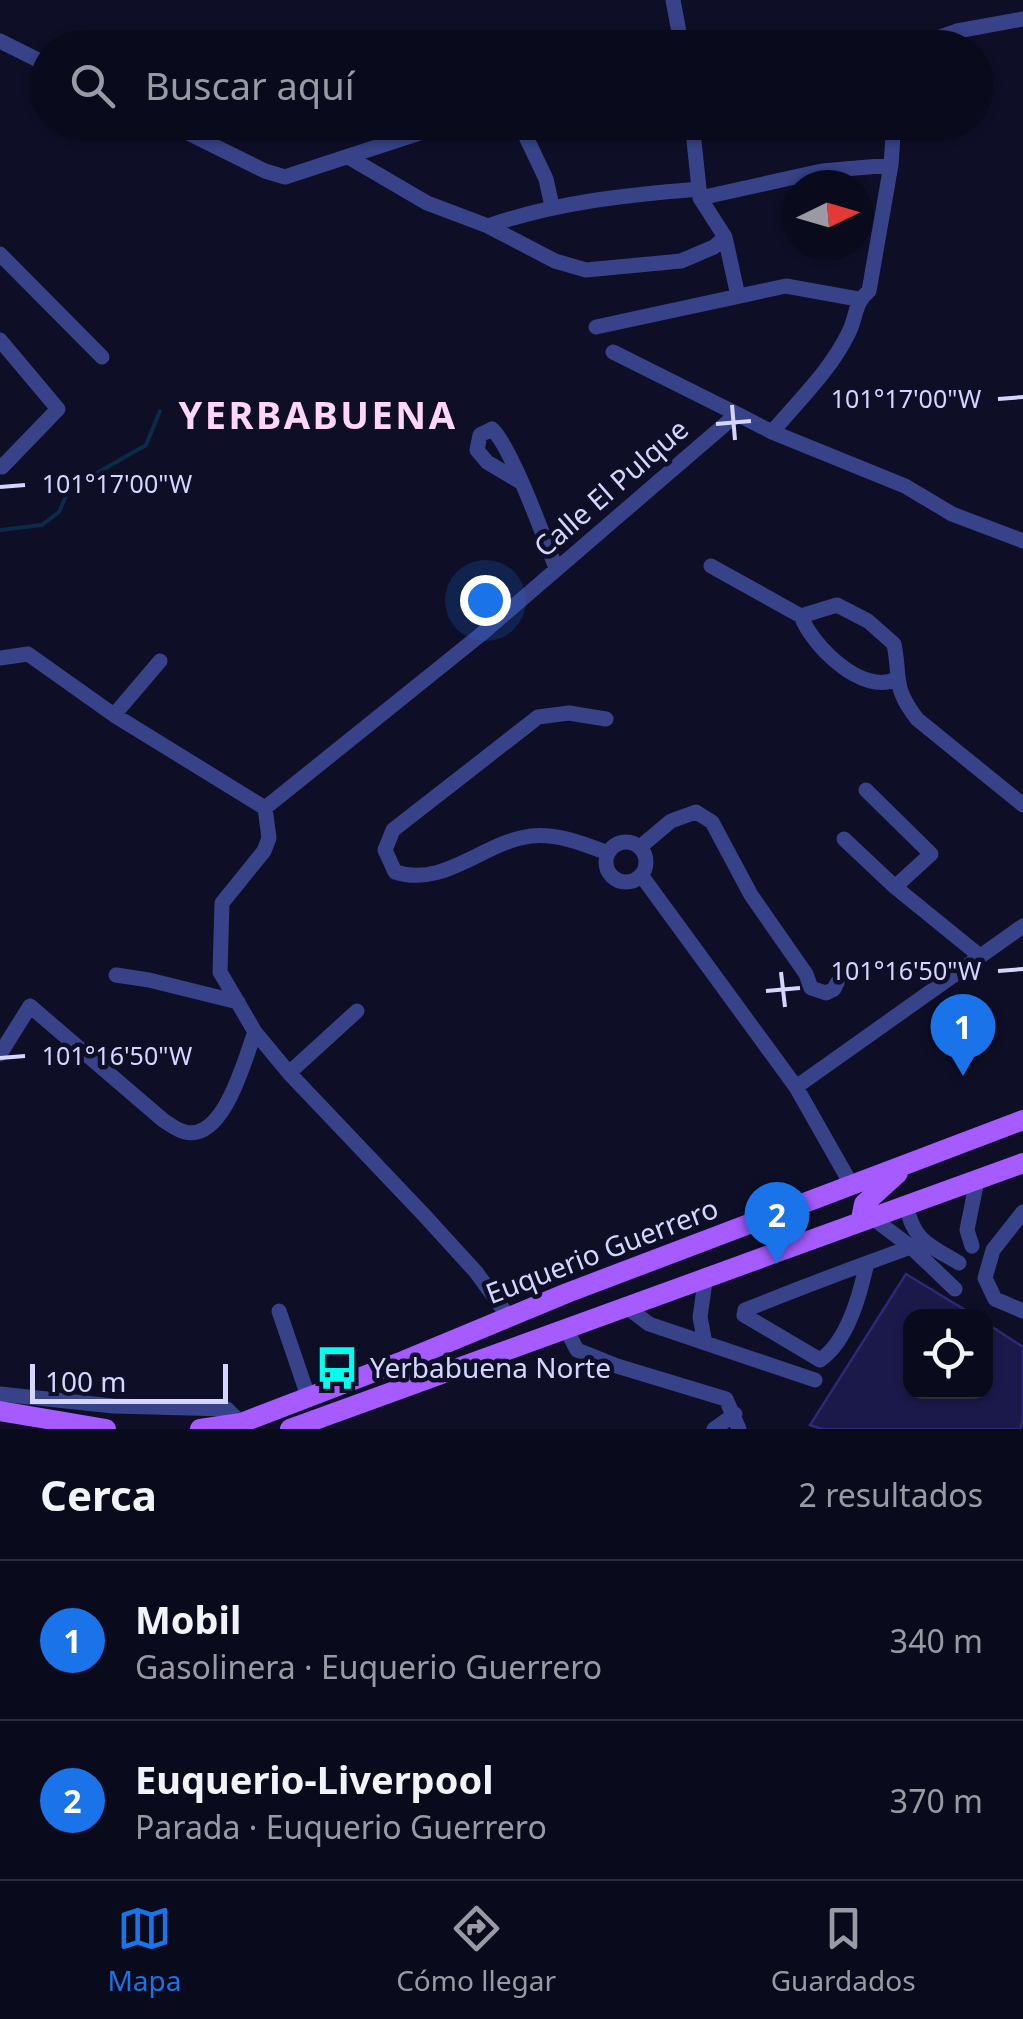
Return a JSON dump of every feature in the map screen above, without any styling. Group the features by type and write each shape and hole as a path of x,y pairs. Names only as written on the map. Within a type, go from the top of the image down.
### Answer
{"main road":[{"name":"Euquerio Guerrero","path":"200,1429 241,1423 508,1316 1021,1121"},
{"path":"865,1218 864,1204 911,1162"},
{"name":"Euquerio Guerrero","path":"290,1429 1023,1163"},
{"path":"0,1412 106,1429"}],"street":[{"path":"673,0 679,30"},
{"path":"962,30 1023,19"},
{"path":"0,41 30,55"},
{"path":"202,140 285,177 401,140"},
{"path":"528,140 546,179 552,206"},
{"path":"694,140 700,194 725,237 738,296"},
{"path":"767,428 836,357 852,327 858,300 868,291 892,140"},
{"path":"350,158 428,203 488,226 555,261 586,270 682,260 714,247 725,237"},
{"path":"488,226 552,206 607,196 700,194 780,183 822,171 890,165"},
{"path":"0,254 102,357"},
{"path":"596,328 786,286 858,300"},
{"path":"0,340 58,409 1,466"},
{"path":"613,352 767,428 906,486 952,514 1023,541"},
{"name":"Calle El Pulque","path":"265,808 434,673 737,414"},
{"path":"519,481 556,568"},
{"path":"711,566 801,616 821,651 850,670 872,682 885,684 896,679"},
{"path":"801,616 837,605 868,622 894,644 896,679 903,701 916,719 1023,805"},
{"path":"0,658 28,654 114,714 265,808 268,838 264,852 222,902 220,972 255,1032 289,1073 463,1258 508,1316"},
{"path":"114,714 160,661"},
{"path":"606,719 570,713 538,717 393,830 386,839 385,850 395,872 421,878 531,836 572,840 608,853"},
{"path":"866,790 931,854 895,887"},
{"path":"640,847 671,821 684,816 696,812 712,822 752,896 806,974 811,988 826,994 837,983"},
{"path":"844,839 895,887 980,956"},
{"path":"622,842 640,847 646,856 641,875 632,881 620,881 611,875 606,864 608,853 622,842"},
{"path":"641,875 796,1087 851,1184"},
{"path":"796,1087 1023,926"},
{"path":"116,975 238,1002"},
{"path":"0,1054 30,1006 163,1120 184,1132 204,1131 236,1087 255,1032"},
{"path":"289,1073 357,1010"},
{"path":"972,1246 967,1230 976,1180"},
{"path":"906,1204 910,1225 920,1240 959,1263"},
{"path":"1023,1212 993,1250 986,1278 995,1299 1023,1311"},
{"path":"865,1218 911,1247 955,1290"},
{"path":"867,1262 861,1291 830,1353 820,1360 744,1315 746,1310 867,1262 911,1247"},
{"path":"837,1274 861,1291"},
{"path":"705,1342 700,1317 706,1275"},
{"path":"624,1306 649,1324 815,1380"},
{"path":"279,1311 308,1396"},
{"path":"566,1327 577,1350 726,1399 737,1422 714,1429"},
{"path":"0,1394 113,1406 227,1409 241,1423"}],"building":[{"path":"906,1274 964,1309 903,1309 903,1399 993,1399 993,1328 1023,1347 1020,1429 822,1429 810,1425"}],"waterway":[{"path":"0,530 42,525 59,512 69,489 146,445 160,411"}],"place":[{"name":"Mobil","path":"963,1076"},
{"name":"Euquerio-Liverpool","path":"777,1264"},
{"name":"Yerbabuena Norte","path":"337,1368"}],"district":[{"name":"YERBABUENA","path":"318,416"}]}
